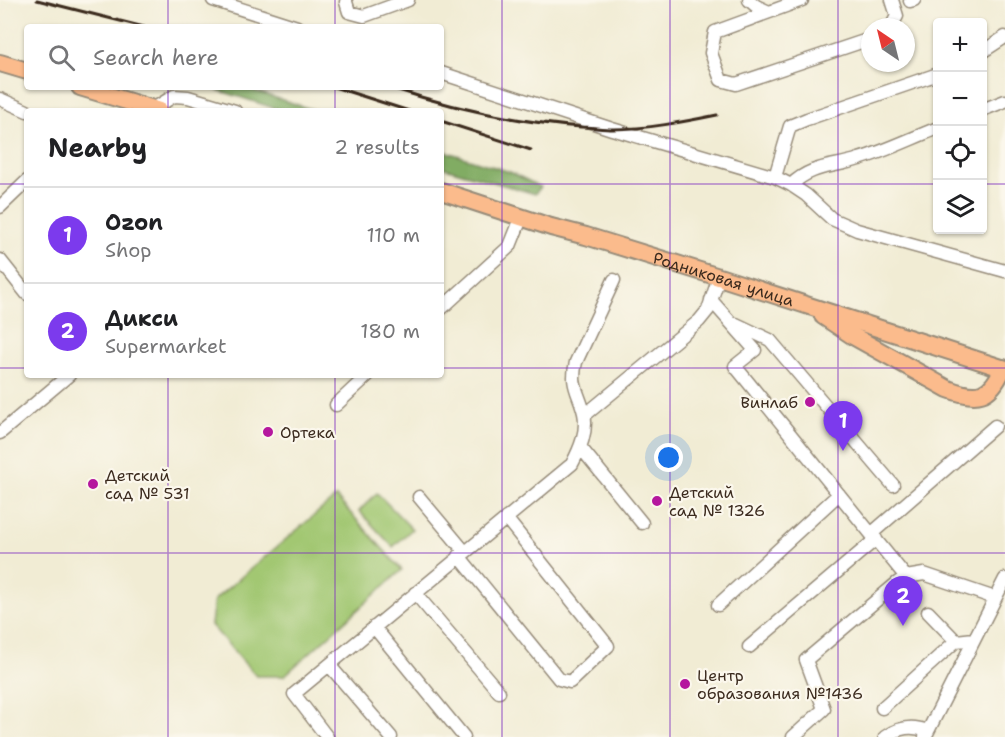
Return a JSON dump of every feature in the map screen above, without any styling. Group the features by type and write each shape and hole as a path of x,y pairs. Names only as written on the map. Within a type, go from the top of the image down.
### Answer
{"main road":[{"path":"0,63 24,70"},
{"path":"90,90 150,108"},
{"name":"Родниковая улица","path":"444,192 1004,369"},
{"path":"807,305 853,336 963,394 973,396 983,394 996,384 1004,369"}],"street":[{"path":"213,0 288,24"},
{"path":"346,2 349,12 364,16 408,0"},
{"path":"749,0 770,12"},
{"path":"802,0 715,32 711,53 721,80 736,84 861,42"},
{"path":"892,0 896,18"},
{"path":"987,49 1005,37"},
{"path":"444,74 612,129 775,177 791,184 806,195 832,219 857,230 1005,271"},
{"path":"775,177 790,126 933,76"},
{"path":"159,108 174,96 188,97 225,108"},
{"path":"0,99 24,110"},
{"path":"987,108 1005,100"},
{"path":"791,184 802,174 817,168 859,159 933,130"},
{"path":"0,207 24,184"},
{"path":"444,306 510,246 522,216"},
{"path":"0,260 24,290"},
{"path":"585,415 699,321 708,310 719,277"},
{"path":"327,737 294,694 572,464 580,448 585,427 585,415 576,393 573,374 576,362 614,280"},
{"path":"711,300 755,350 735,366 906,577"},
{"path":"730,321 770,340 893,485"},
{"path":"0,433 65,378"},
{"path":"336,405 365,378"},
{"path":"749,647 995,426"},
{"path":"580,448 642,523"},
{"path":"718,604 839,494"},
{"path":"419,497 560,679 570,682 608,646 506,518"},
{"path":"793,737 824,709 806,660 906,577 924,574 995,598"},
{"path":"885,737 903,728 914,726 926,734 960,678 974,639 1005,579"},
{"path":"415,593 499,692"},
{"path":"928,612 956,641"},
{"path":"374,627 464,737"},
{"path":"882,708 956,641 974,639"},
{"path":"329,665 392,737"}],"green space":[{"path":"217,90 251,90 308,108 274,108"},
{"path":"444,151 510,172 541,187 535,194 444,168"},
{"path":"377,493 412,529 393,547 359,511"},
{"path":"336,497 402,570 284,676 256,676 211,625 214,600"}],"railway":[{"path":"37,0 132,24"},
{"path":"343,90 400,108"},
{"path":"399,90 484,113 532,122 581,127 639,128 717,115"},
{"path":"444,122 531,150"}],"place":[{"name":"Винлаб","path":"810,402"},
{"name":"Ортека","path":"268,432"},
{"name":"Ozon","path":"843,451"},
{"name":"Детский сад № 531","path":"93,484"},
{"name":"Детский сад № 1326","path":"657,501"},
{"name":"Дикси","path":"903,626"},
{"name":"Центр образования №1436","path":"685,684"}]}
